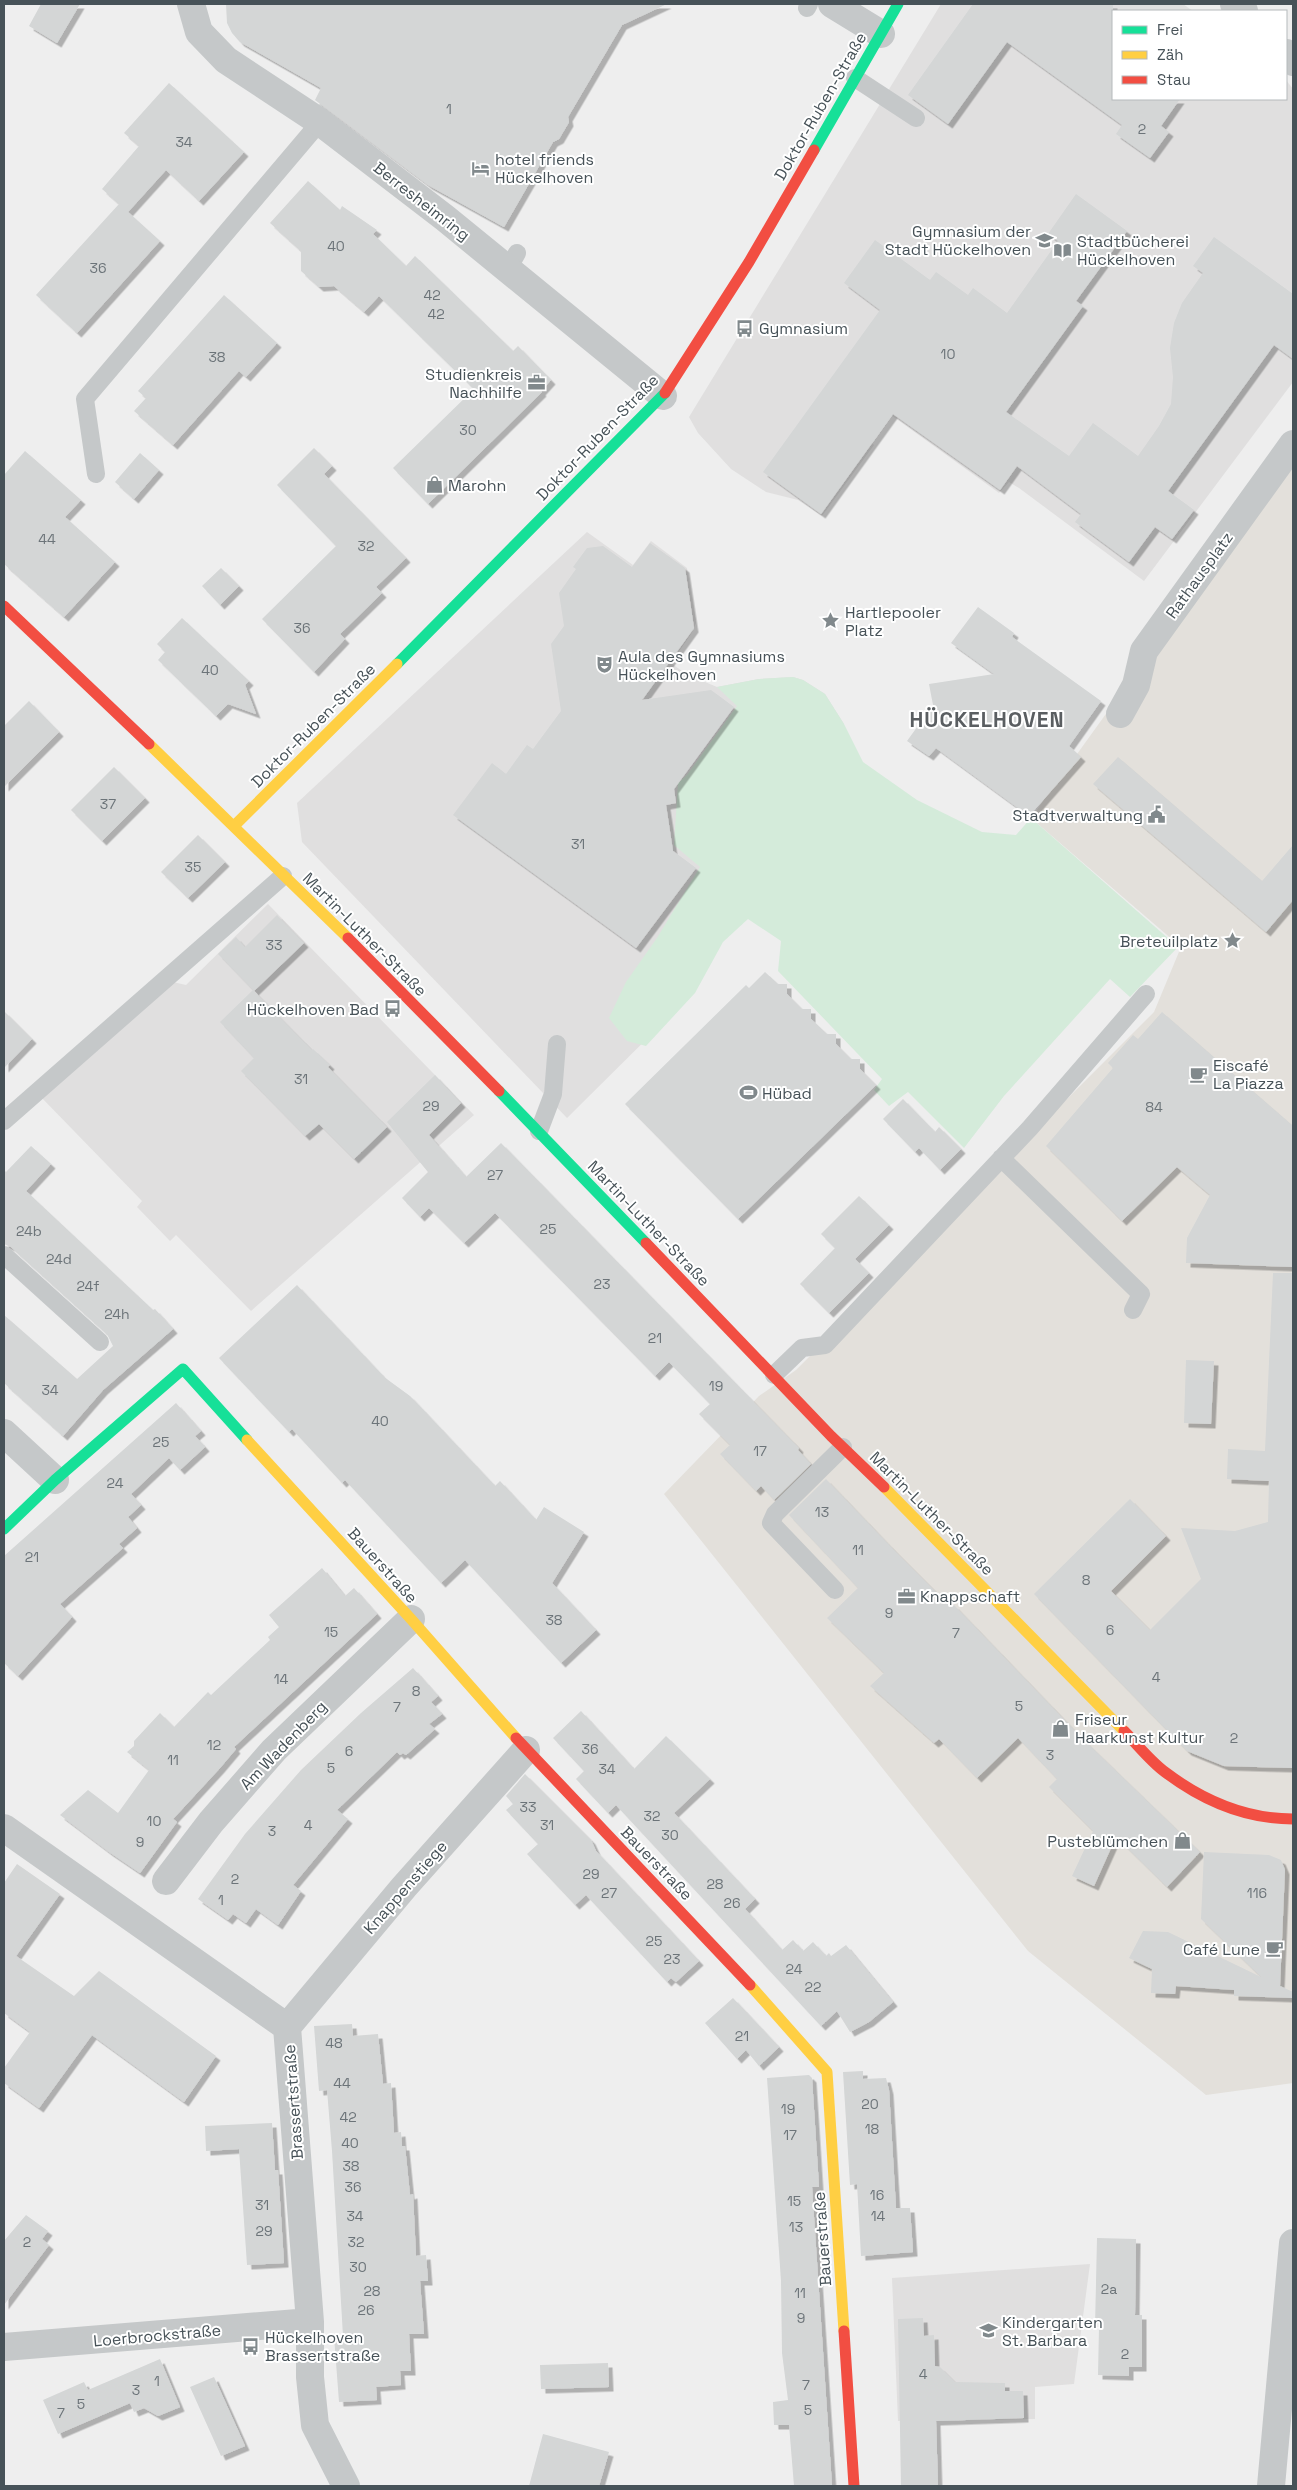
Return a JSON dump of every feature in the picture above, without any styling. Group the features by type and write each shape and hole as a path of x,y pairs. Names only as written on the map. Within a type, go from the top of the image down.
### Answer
{"street":[{"name":"Berresheimring","path":"191,4 199,32 226,60 320,122 513,261 613,344 663,396"},
{"name":"Doktor-Ruben-Straße","path":"234,826 360,703 473,585 663,396 749,262 898,4"},
{"path":"816,5 881,34"},
{"name":"Rathausplatz","path":"1120,714 1136,685 1144,651 1293,444"},
{"name":"Martin-Luther-Straße","path":"7,613 234,826 539,1131 843,1447 920,1522 1164,1772 1222,1807 1276,1819 1293,1819"},
{"name":"Bauerstraße","path":"55,1480 183,1369 411,1618 526,1750 729,1961 827,2072 854,2486"},
{"path":"4,1433 55,1480 4,1530"},
{"name":"Am Wadenberg","path":"166,1882 211,1822 274,1750 411,1618"},
{"name":"Knappenstiege","path":"287,2027 404,1887 526,1750"},
{"name":"Brassertstraße","path":"4,1828 287,2027 310,2322 310,2377 315,2425 346,2486"},
{"path":"1271,2486 1293,2243"},
{"name":"Loerbrockstraße","path":"4,2347 310,2322"}],"lane":[{"path":"855,78 916,118"},
{"path":"96,474 84,399 320,122"},
{"path":"4,1121 283,876"},
{"path":"774,1375 802,1348 825,1345 1001,1158 1146,994"},
{"path":"539,1131 553,1094 557,1044"},
{"path":"1001,1158 1141,1294 1133,1310"},
{"path":"4,1254 100,1342"},
{"path":"835,1590 771,1523 775,1514 843,1447"}],"shaded area":[{"name":"Gymnasium der Stadt Hückelhoven","path":"941,4 1183,4 1192,10 1112,10 1112,100 1287,100 1287,81 1293,89 1293,382 1144,581 1019,488 1009,482 999,493 880,407 860,434 874,445 822,516 798,500 766,492 731,469 698,433 689,417"},
{"path":"1293,454 1293,2083 1206,2095 1028,1951 664,1494 759,1396 796,1370 1154,1012 1181,947 1031,818"},
{"path":"587,532 633,565 651,541 687,568 696,623 691,634 671,663 686,674 717,687 759,679 793,677 803,680 825,694 844,724 708,934 691,995 567,1118 302,842 297,803"},
{"path":"268,904 474,1115 251,1311 176,1235 170,1241 137,1207 142,1201 39,1095 173,982 186,985"},
{"name":"Kindergarten St. Barbara","path":"1090,2264 1074,2384 1035,2387 1035,2419 898,2421 892,2278"}],"green space":[{"path":"793,677 803,680 825,694 844,724 863,762 917,800 982,832 1016,835 1031,818 1178,947 1130,997 1110,979 1004,1096 964,1148 908,1092 889,1106 874,1090 882,1079 778,971 781,941 748,919 723,942 695,993 646,1046 627,1041 609,1018 626,982 657,938 700,867 674,845 678,783 687,775 737,706 717,687 759,679"}],"building":[{"path":"41,4 80,4 57,43 29,26"},
{"path":"226,4 667,4 622,25 568,117 569,122 559,139 553,142 504,227 428,185 315,100 321,88 240,42 232,33 227,23"},
{"path":"973,4 1113,4 1112,100 1179,100 1161,126 1169,132 1150,158 1116,134 1122,125 1007,42 948,124 908,95"},
{"path":"169,83 244,152 199,201 166,170 128,212 160,241 77,333 36,295 119,204 102,189 139,146 124,133"},
{"path":"308,181 340,210 342,206 377,230 373,234 406,266 415,256 513,351 518,346 551,380 542,392 428,504 393,468 474,389 379,296 364,312 334,286 319,287 301,271 301,251 270,223"},
{"path":"1076,194 1127,231 1076,301 1083,306 1006,412 1069,456 1093,423 1138,456 1159,426 1171,404 1173,377 1170,348 1174,323 1182,303 1203,273 1193,266 1214,237 1293,294 1293,359 1274,345 1168,491 1194,510 1172,539 1155,527 1129,562 1075,522 1081,514 1017,466 1000,490 893,414 821,514 763,472 880,310 844,283 875,240 930,280 936,272 968,295 973,288 1007,313 1058,241 1048,234"},
{"path":"224,295 277,343 246,377 239,371 173,445 134,411 146,398 138,391"},
{"path":"314,448 332,466 324,474 406,558 376,587 382,593 340,634 345,639 314,672 262,619 336,546 277,485"},
{"path":"25,451 81,500 65,517 115,562 64,617 4,564 4,475"},
{"path":"140,453 159,470 134,499 115,482"},
{"path":"650,543 685,568 694,628 642,700 711,690 734,707 674,789 676,803 666,805 673,851 696,868 636,948 453,815 492,763 506,774 527,745 533,749 561,711 551,644 564,626 559,593 576,569 573,567 587,548 603,546 632,567"},
{"path":"221,568 239,586 220,605 202,586"},
{"path":"978,607 1014,633 1012,637 1101,701 1069,746 1081,757 1029,816 936,748 929,756 907,741 933,705 929,684 994,674 951,643"},
{"path":"182,618 249,681 245,685 256,714 228,704 216,716 158,660 165,652 157,644"},
{"path":"29,701 59,732 4,787 4,726"},
{"name":"Stadtverwaltung","path":"1118,757 1262,881 1293,845 1293,900 1266,932 1093,784"},
{"path":"114,767 145,798 102,841 71,810"},
{"path":"198,835 225,862 188,898 161,872"},
{"path":"277,915 304,943 254,991 218,954 236,937 245,947"},
{"name":"Hübad","path":"765,972 778,984 787,984 787,994 802,1009 811,1009 811,1019 827,1034 836,1034 836,1044 851,1059 860,1059 860,1069 876,1085 738,1219 625,1104 746,985 749,988"},
{"path":"253,990 312,1050 330,1065 328,1067 387,1127 354,1159 319,1124 305,1136 241,1071 254,1058 220,1022"},
{"path":"4,1011 32,1039 4,1068"},
{"path":"1162,1012 1293,1126 1293,1267 1186,1263 1187,1238 1210,1195 1177,1167 1122,1221 1046,1146 1113,1068 1108,1063 1133,1035 1138,1039"},
{"path":"435,1075 461,1103 429,1135 466,1177 501,1143 799,1448 798,1450 811,1464 774,1500 761,1486 756,1491 720,1454 730,1445 699,1414 710,1404 669,1362 655,1376 495,1213 464,1243 429,1208 420,1217 402,1198 428,1172 387,1122"},
{"path":"903,1099 935,1132 939,1127 961,1149 940,1170 919,1148 915,1152 883,1119"},
{"path":"31,1146 51,1164 26,1191 153,1310 155,1309 173,1329 103,1390 63,1436 4,1383 4,1315 77,1379 113,1346 107,1334 11,1247 4,1244 4,1170 6,1172"},
{"path":"859,1196 889,1225 855,1259 869,1273 829,1313 800,1284 835,1248 821,1234"},
{"path":"1273,1273 1293,1273 1293,1768 1224,1766 1187,1751 1034,1594 1130,1499 1166,1536 1111,1591 1150,1630 1201,1579 1181,1528 1235,1531 1268,1522 1269,1481 1227,1479 1228,1449 1265,1451"},
{"path":"297,1285 384,1377 410,1396 495,1486 500,1481 536,1520 544,1507 584,1532 552,1583 596,1630 561,1663 465,1560 441,1583 345,1480 342,1483 292,1429 289,1432 219,1358"},
{"path":"1186,1360 1214,1361 1211,1424 1184,1423"},
{"path":"176,1403 201,1431 195,1436 205,1447 180,1470 169,1458 131,1494 141,1505 128,1517 137,1528 119,1544 123,1548 60,1604 72,1617 18,1676 4,1663 4,1556"},
{"path":"826,1479 951,1607 954,1605 1083,1739 1200,1852 1167,1887 1116,1837 1094,1886 1072,1876 1093,1831 1049,1787 1057,1779 1018,1738 977,1778 939,1739 934,1743 870,1686 884,1673 827,1618 858,1588 789,1515"},
{"path":"322,1568 345,1596 354,1588 377,1614 234,1747 236,1749 220,1768 173,1819 177,1822 140,1873 60,1815 88,1790 118,1813 149,1770 127,1752 134,1746 134,1741 160,1713 174,1727 208,1692 211,1695 270,1640 268,1637 279,1627 269,1615"},
{"path":"413,1668 438,1696 431,1702 442,1714 429,1724 435,1729 406,1755 403,1753 400,1755 397,1752 337,1810 348,1819 293,1885 301,1891 278,1925 256,1909 246,1923 233,1914 228,1920 198,1899 245,1834 301,1770 361,1713"},
{"path":"581,1711 634,1769 666,1736 710,1779 674,1813 755,1899 745,1909 782,1950 793,1940 803,1951 813,1942 826,1956 829,1953 831,1956 846,1945 893,2002 869,2022 850,2032 837,2011 821,2026 616,1805 608,1813 576,1779 584,1771 553,1738"},
{"path":"525,1774 591,1840 596,1851 699,1961 676,1982 671,1978 667,1982 586,1895 575,1905 527,1854 538,1844 506,1810 513,1804 506,1796"},
{"path":"1204,1852 1269,1855 1281,1860 1285,1870 1280,1986 1293,1992 1293,1998 1234,1996 1234,1990 1176,1986 1175,1994 1151,1993 1152,1969 1129,1958 1143,1931 1168,1932 1261,1977 1201,1919"},
{"path":"17,1864 60,1894 16,1956 74,1996 99,1971 216,2056 184,2102 92,2035 39,2108 4,2083 4,2068 30,2032 4,2013 4,1883"},
{"path":"733,1998 779,2047 759,2066 746,2050 737,2059 705,2023"},
{"path":"352,2024 353,2036 378,2034 383,2084 391,2083 394,2133 401,2132 402,2146 405,2146 410,2195 413,2194 416,2256 426,2255 428,2281 420,2281 424,2334 409,2334 411,2371 400,2371 401,2385 376,2387 377,2400 339,2402 334,2336 343,2336 332,2151 327,2090 319,2091 314,2026"},
{"path":"863,2071 863,2079 886,2078 889,2090 896,2208 910,2208 913,2252 861,2256 857,2184 850,2185 843,2072"},
{"path":"809,2075 812,2078 819,2187 812,2187 832,2486 794,2486 789,2425 774,2425 773,2402 788,2400 782,2353 781,2281 767,2078"},
{"path":"272,2123 275,2170 278,2170 284,2263 247,2265 239,2149 206,2151 205,2126"},
{"path":"26,2215 48,2231 42,2239 49,2245 4,2305 4,2241"},
{"path":"1097,2238 1136,2239 1135,2315 1142,2315 1142,2367 1129,2367 1129,2376 1098,2375 1099,2327 1095,2327"},
{"path":"923,2318 924,2336 934,2335 935,2366 940,2367 955,2382 1005,2383 1005,2391 1023,2391 1024,2418 936,2421 938,2486 901,2486 898,2319"},
{"path":"160,2359 180,2407 158,2416 144,2408 134,2412 130,2403 58,2434 43,2400 84,2382 88,2390"},
{"path":"608,2363 609,2387 541,2389 540,2365"},
{"path":"214,2377 245,2446 221,2456 190,2387"},
{"path":"543,2434 609,2452 599,2486 529,2486"}],"traffic: fast":[{"path":"814,150 898,4"},
{"path":"397,664 665,393"},
{"path":"499,1091 646,1243"},
{"path":"4,1529 55,1480 183,1369 247,1440"}],"traffic: slow":[{"path":"234,826 397,664"},
{"path":"149,744 348,938"},
{"path":"247,1440 411,1619 516,1738"},
{"path":"884,1487 1124,1731"},
{"path":"750,1985 827,2072 844,2331"}],"traffic: jam":[{"path":"665,393 749,262 814,150"},
{"path":"4,606 149,744"},
{"path":"348,938 499,1091"},
{"path":"646,1243 831,1436 884,1487"},
{"path":"1124,1731 1159,1768 1209,1799 1258,1816 1293,1819"},
{"path":"516,1738 750,1985"},
{"path":"844,2331 854,2486"}],"place":[{"name":"hotel friends Hückelhoven","path":"481,168"},
{"name":"Gymnasium der Stadt Hückelhoven","path":"1045,240"},
{"name":"Stadtbücherei Hückelhoven","path":"1063,250"},
{"name":"Gymnasium","path":"745,328"},
{"name":"Studienkreis Nachhilfe","path":"536,383"},
{"name":"Marohn","path":"434,485"},
{"name":"Hartlepooler Platz","path":"831,621"},
{"name":"Aula des Gymnasiums Hückelhoven","path":"604,665"},
{"name":"Stadtverwaltung","path":"1157,815"},
{"name":"Breteuilplatz","path":"1232,941"},
{"name":"Hückelhoven Bad","path":"393,1009"},
{"name":"Eiscafé La Piazza","path":"1199,1074"},
{"name":"Hübad","path":"748,1093"},
{"name":"Knappschaft","path":"906,1596"},
{"name":"Friseur Haarkunst Kultur","path":"1061,1728"},
{"name":"Pusteblümchen","path":"1182,1841"},
{"name":"Café Lune","path":"1274,1949"},
{"name":"Kindergarten St. Barbara","path":"988,2331"},
{"name":"Hückelhoven Brassertstraße","path":"251,2346"}],"district":[{"name":"HÜCKELHOVEN","path":"987,720"}]}
